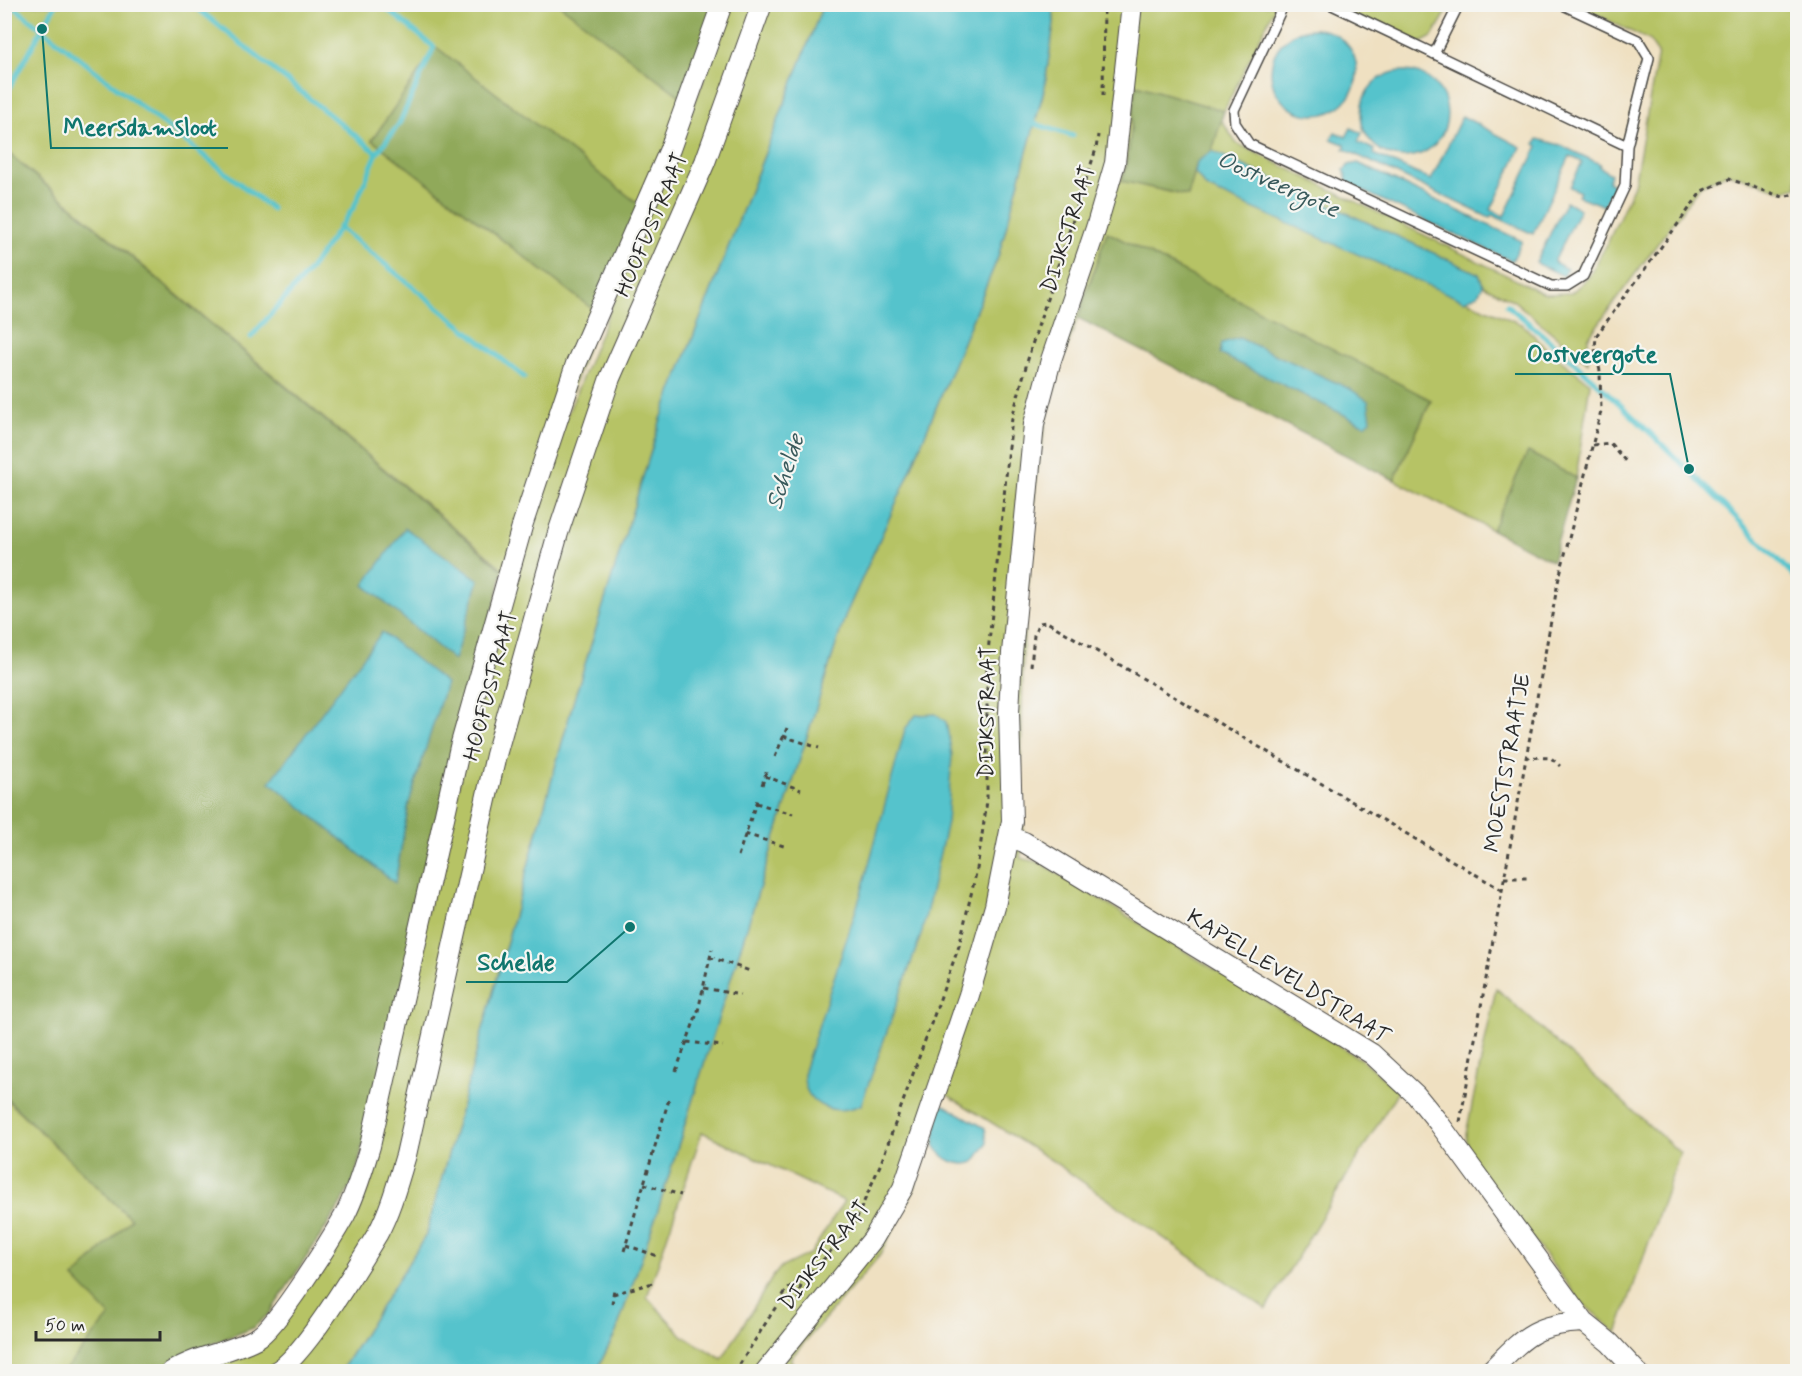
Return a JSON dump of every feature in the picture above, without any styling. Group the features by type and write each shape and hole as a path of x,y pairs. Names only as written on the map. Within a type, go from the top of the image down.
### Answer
{"street":[{"path":"171,1371 189,1360 259,1337 276,1321 345,1214 359,1181 370,1146 460,747 523,522 576,364 670,148 722,4"},
{"name":"HOOFDSTRAAT","path":"275,1371 280,1369 305,1344 378,1232 394,1194 406,1155 496,755 562,523 610,378 705,162 762,4"},
{"name":"DIJKSTRAAT","path":"769,1370 873,1239 903,1188 969,995 995,906 1010,837 1012,653 1034,424 1051,360 1096,228 1115,163 1132,4"},
{"name":"KAPELLEVELDSTRAAT","path":"1010,837 1024,843 1372,1054 1416,1095 1584,1322 1610,1343 1637,1371"},
{"path":"1489,1371 1523,1338 1553,1323 1584,1322"}],"lane":[{"path":"1284,4 1234,110 1235,123 1249,144 1551,286 1567,286 1583,276 1625,186 1627,146 1648,57 1638,40 1561,4"},
{"path":"1330,4 1627,146"},
{"path":"1434,54 1459,4"}],"path":[{"path":"1102,104 1104,4"},
{"path":"735,1371 787,1289 818,1266 855,1222 880,1163 959,946 977,869 987,801 987,662 1012,418 1031,348 1096,149 1099,126"},
{"name":"MOESTSTRAATJE","path":"1454,1144 1462,1116 1558,582 1601,411 1600,371 1595,349 1596,336 1702,190 1729,179 1783,197 1797,193"},
{"path":"1593,445 1610,443 1627,463"},
{"path":"1031,669 1034,635 1039,623 1047,622 1502,890"},
{"path":"775,757 787,728"},
{"path":"783,736 819,748"},
{"path":"1525,757 1551,758 1560,766"},
{"path":"762,785 767,770"},
{"path":"765,776 801,790"},
{"path":"738,856 758,797"},
{"path":"756,803 793,814"},
{"path":"745,834 787,847"},
{"path":"1504,879 1531,878"},
{"path":"676,1071 704,988 712,949"},
{"path":"710,957 750,971"},
{"path":"704,988 740,995"},
{"path":"687,1042 723,1046"},
{"path":"624,1251 669,1100"},
{"path":"644,1184 681,1195"},
{"path":"626,1245 660,1257"},
{"path":"613,1294 656,1282"},
{"path":"612,1304 614,1288"}],"green space":[{"path":"5,5 560,5 688,102 645,209 436,47 372,140 599,314 508,573 5,150"},
{"path":"560,5 722,5 688,102"},
{"path":"731,5 823,5 661,419 573,703 426,1235 341,1371 189,1372 242,1354 351,1218 492,651 561,430 720,40"},
{"path":"1053,5 1276,5 1224,111 1136,85 1132,131 1122,181 1187,196 1195,173 1207,188 1523,325 1551,353 1590,383 1576,478 1528,452 1492,530 1394,480 1431,401 1107,232 1062,363 1046,421 1036,478 1023,653 1021,779 1024,842 1020,858 1041,863 1362,1060 1398,1091 1266,1309 1051,1160 938,1089 915,1156 923,1160 913,1192 880,1255 790,1359 797,1371 783,1371 782,1357 764,1371 596,1372 616,1332 656,1216 845,616 905,483 998,257 1044,90 1054,23","holes":["702,1132 844,1201 811,1253 780,1268 772,1278 722,1359 683,1336 647,1297"]},
{"path":"1330,5 1451,5 1432,37 1417,45"},
{"path":"1576,5 1797,5 1797,187 1784,191 1728,173 1700,186 1588,338 1588,363 1514,301 1483,285 1479,274 1212,151 1221,119 1236,143 1545,294 1571,293 1588,278 1608,242 1634,185 1658,53 1649,40"},
{"path":"436,47 645,209 599,314 372,140"},
{"path":"1136,85 1224,111 1212,151 1197,163 1188,196 1122,181 1127,165"},
{"path":"4,150 503,570 355,1178 338,1209 270,1313 253,1328 187,1354 164,1371 64,1371 110,1316 74,1278 131,1219 5,1097","holes":["382,632 409,803 395,882"]},
{"path":"1107,232 1431,400 1394,480 1078,318"},
{"path":"1528,452 1576,478 1552,561 1492,530"},
{"path":"1496,988 1680,1153 1617,1333 1581,1302 1468,1155 1466,1134"},
{"path":"4,1097 131,1219 74,1278 111,1316 64,1371 5,1371"}],"water":[{"name":"Schelde","path":"823,5 1053,5 1054,23 1044,90 998,257 905,483 845,616 656,1216 616,1332 596,1371 341,1371 426,1235 573,703 661,419"},
{"path":"1314,29 1330,33 1344,42 1353,56 1357,72 1353,88 1344,102 1330,111 1314,115 1298,111 1284,102 1275,88 1271,72 1275,56 1284,42 1298,33"},
{"path":"1404,71 1428,78 1440,90 1447,114 1440,138 1428,150 1404,157 1380,150 1368,138 1361,114 1368,90 1380,78"},
{"path":"1462,116 1521,147 1491,210 1504,216 1538,146 1535,144 1538,139 1560,145 1600,164 1599,167 1611,174 1608,182 1614,185 1604,206 1578,196 1580,192 1570,187 1582,162 1570,156 1533,234 1492,215 1490,218 1344,149 1346,145 1331,139 1335,132 1346,137 1351,128 1362,133 1358,142 1375,150 1374,154 1431,180"},
{"path":"1212,151 1479,274 1483,285 1478,295 1464,301 1207,188 1195,173 1197,162"},
{"path":"1358,163 1522,241 1512,261 1348,184 1344,170 1349,165"},
{"path":"1566,201 1580,209 1554,262 1567,269 1564,276 1536,263"},
{"path":"1239,338 1350,389 1368,401 1371,420 1365,425 1220,354 1222,343"},
{"path":"405,528 479,580 454,660 364,585"},
{"path":"382,632 446,683 409,803 395,883 270,782"},
{"path":"936,714 946,722 952,755 947,822 922,932 861,1105 840,1110 830,1108 814,1100 808,1092 804,1071 861,894 905,729 916,715"},
{"path":"944,1105 985,1128 987,1143 974,1162 962,1164 951,1161 934,1145 939,1109"}],"waterway":[{"path":"10,4 272,209"},
{"path":"4,97 56,4"},
{"path":"192,4 377,153 399,124 434,47 381,4"},
{"name":"Oostveergote","path":"1029,122 1073,136"},
{"path":"251,337 308,272 354,207 377,153"},
{"path":"339,227 524,377"},
{"name":"Oostveergote","path":"1507,305 1620,404 1798,580"}],"place":[{"name":"Meersdamsloot","path":"42,29"},
{"name":"Oostveergote","path":"1689,469"},
{"name":"Schelde","path":"630,927"}]}
